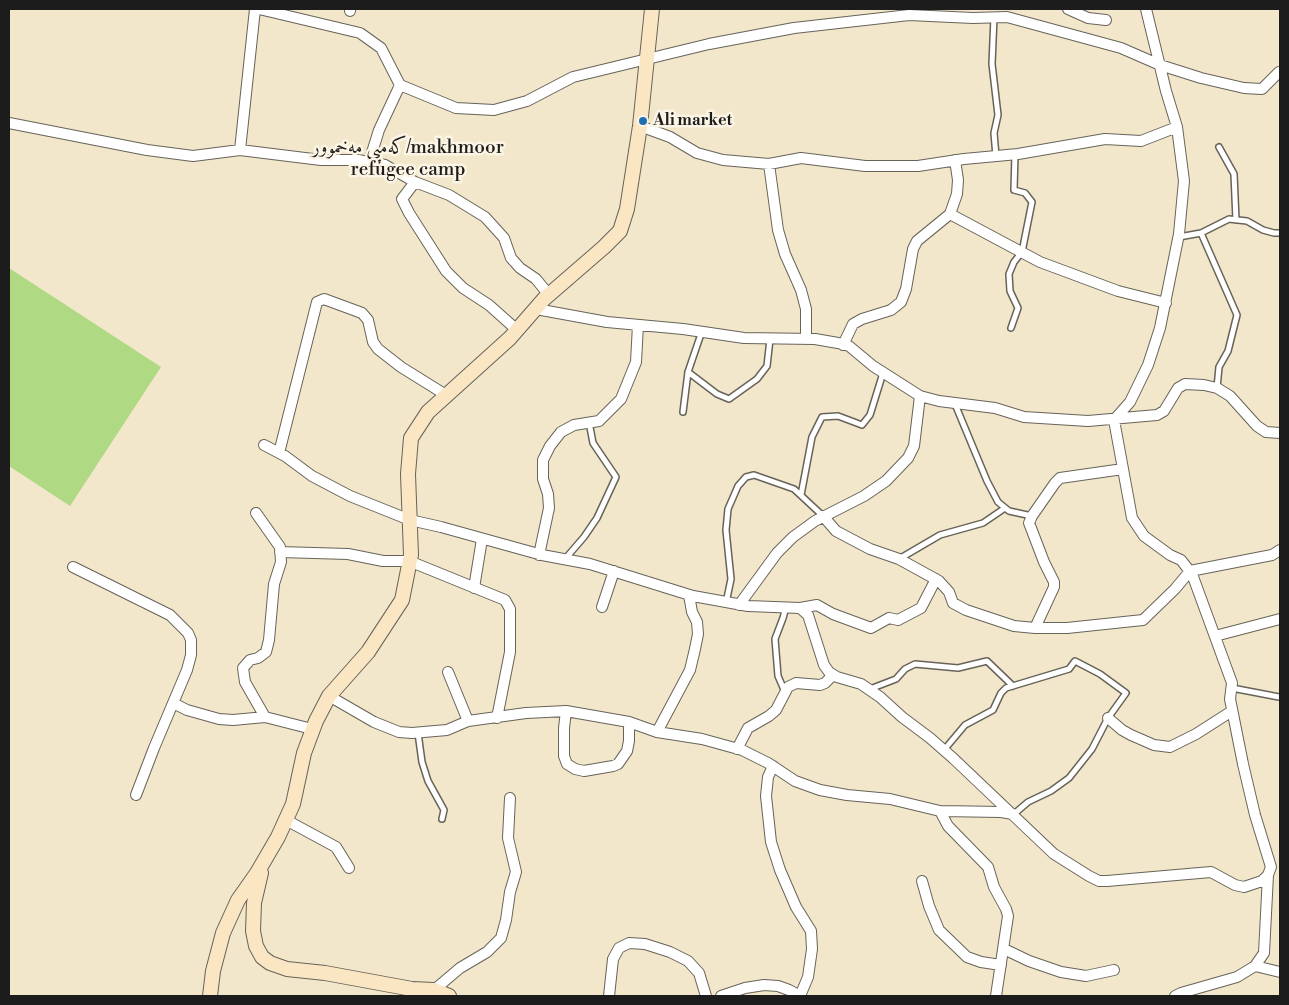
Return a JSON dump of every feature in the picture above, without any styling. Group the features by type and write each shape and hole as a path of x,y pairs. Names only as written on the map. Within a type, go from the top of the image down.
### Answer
{"street":[{"path":"240,150 255,9"},
{"path":"259,9 360,33 380,48 400,85 456,108 494,110 527,102 574,78 709,44 794,28 909,16 973,18 994,17 1010,13 1120,48 1160,65 1201,78 1244,88 1262,89 1279,72"},
{"path":"210,996 213,971 223,933 238,900 262,865 294,804 304,753 312,729 330,696 368,652 402,600 411,555 408,474 411,438 428,412 517,330 549,295 620,231 627,209 640,126 652,9"},
{"path":"1068,9 1088,18 1106,20"},
{"path":"1114,420 1130,402 1148,365 1160,328 1179,237 1184,181 1177,127 1146,9"},
{"path":"370,162 379,130 400,85"},
{"path":"9,123 147,150 193,156 240,150 321,160 358,160 385,165 415,182 449,195 485,217 504,238 512,258 520,268 536,279 549,295"},
{"path":"640,126 670,137 697,153 723,160 769,164 801,158 865,166 918,166 1105,140 1141,141 1177,127"},
{"path":"843,345 853,324 862,319 892,310 900,302 906,289 913,249 917,241 950,214 957,194 958,180 955,160"},
{"path":"769,164 778,230 785,254 801,290 806,309 806,339"},
{"path":"415,182 402,199 446,271 463,288 489,305 517,330"},
{"path":"950,214 1040,262 1118,291 1166,303"},
{"path":"279,453 317,302 324,299 362,313 368,320 373,342 378,349 401,367 446,395"},
{"path":"536,309 584,319 702,331 744,338 806,339 849,346 883,372 920,396 955,404 995,408 1024,417 1088,421 1156,415 1164,411 1178,388 1184,384 1204,385 1217,388 1230,396 1257,426 1266,432 1280,433"},
{"path":"539,554 549,508 548,494 542,479 542,460 561,432 574,425 599,421 622,398 636,362 638,325"},
{"path":"739,605 777,553 806,527 823,516 864,496 886,481 908,458 914,446 920,396"},
{"path":"1114,420 1132,518 1144,536 1170,555 1181,560 1190,571 1232,683 1230,699 1232,711 1247,781 1271,866 1268,875 1264,952 1255,966 1237,977 1181,992 1175,996"},
{"path":"264,445 312,476 350,496 410,520 539,554 590,564 689,595 726,603 800,608 817,605 833,614 871,628 889,618 898,620 922,608 936,579"},
{"path":"1035,628 1054,587 1054,582 1029,523 1032,516 1055,482 1060,478 1123,469"},
{"path":"256,513 270,530 280,547 281,562 274,584 269,640 266,652 258,658 250,660 243,668 244,682 265,717"},
{"path":"823,516 836,531 870,549 899,559 936,579 949,592 953,603 966,610 1014,626 1035,628 1067,628 1143,620 1175,589 1190,571 1272,555 1280,550"},
{"path":"474,588 482,539"},
{"path":"280,552 348,554 383,561 409,561 505,600 510,609 510,652 497,718"},
{"path":"73,567 170,615 188,633 191,640 191,655 187,670 136,795"},
{"path":"602,607 614,572"},
{"path":"657,732 690,670 694,656 698,634 689,595"},
{"path":"800,608 808,615 824,665 833,675 861,684 944,750 1014,814 1054,854 1099,881 1211,872 1235,885 1244,887 1262,882 1268,875"},
{"path":"1215,636 1280,619"},
{"path":"448,672 468,721"},
{"path":"736,749 748,728 776,710 788,687 796,682 820,685 833,675"},
{"path":"330,696 374,722 400,732 418,733 447,730 468,721 526,713 566,711 629,722 657,732 702,739 736,749 773,766 795,781 820,790 847,795 890,799 940,811 1014,814"},
{"path":"173,703 187,710 219,719 233,720 265,717 312,729"},
{"path":"566,711 564,756 568,764 575,769 584,771 618,764 627,751 629,722"},
{"path":"1108,718 1131,736 1154,745 1170,747 1196,734 1232,711"},
{"path":"721,996 745,988 764,985 778,986 800,996 808,977 812,949 811,930 796,907 780,870 771,842 766,796 768,777 773,766"},
{"path":"434,990 460,968 487,952 501,938 516,872 508,838 510,798"},
{"path":"940,811 948,826 988,867 994,887 1001,897 1008,916 996,996"},
{"path":"286,820 336,847 349,868"},
{"path":"262,865 254,903 253,931 256,946 262,957 270,963 287,969 325,973 412,990 434,990 449,996"},
{"path":"922,881 929,906 939,930 967,957 981,962 1001,965"},
{"path":"609,996 613,959 619,948 629,943 645,944 670,952 688,961 699,973 706,996"},
{"path":"1004,948 1029,961 1060,972 1086,976 1114,970"},
{"path":"1255,966 1280,972"}],"lane":[{"path":"994,17 992,64 998,115 994,133 996,156"},
{"path":"1220,147 1234,174 1236,220"},
{"path":"1012,328 1018,308 1010,291 1009,274 1014,262 1022,252 1032,202 1025,194 1014,190 1015,154"},
{"path":"1179,237 1202,233 1229,219 1247,220 1262,230 1280,233"},
{"path":"1202,233 1237,315 1228,351 1219,367 1217,388"},
{"path":"683,412 688,372 702,331"},
{"path":"688,372 717,394 729,398 757,379 767,366 770,338"},
{"path":"802,495 812,437 822,416 838,416 862,425 870,415 883,372"},
{"path":"955,404 987,481 998,502 1009,511 1032,516"},
{"path":"565,560 597,518 616,477 593,443 590,422"},
{"path":"726,603 731,579 726,530 728,509 738,486 746,477 754,475 794,489 823,516"},
{"path":"899,559 940,535 983,522 1005,508"},
{"path":"785,692 778,676 775,639 784,618 786,607"},
{"path":"868,690 896,679 905,669 915,664 958,668 987,661 1012,686"},
{"path":"944,750 965,725 993,710 1006,688 1069,669 1075,662 1100,674 1126,693 1108,718 1092,749 1069,778 1051,791 1028,802 1014,814"},
{"path":"1232,688 1279,697"},
{"path":"418,733 422,762 428,781 444,810 442,819"}],"green space":[{"path":"9,268 161,367 70,506 9,466"}],"place":[{"name":"Ali market","path":"643,121"}],"district":[{"name":"کەمپی مەخموور/makhmoor refugee camp","path":"408,159"}]}
